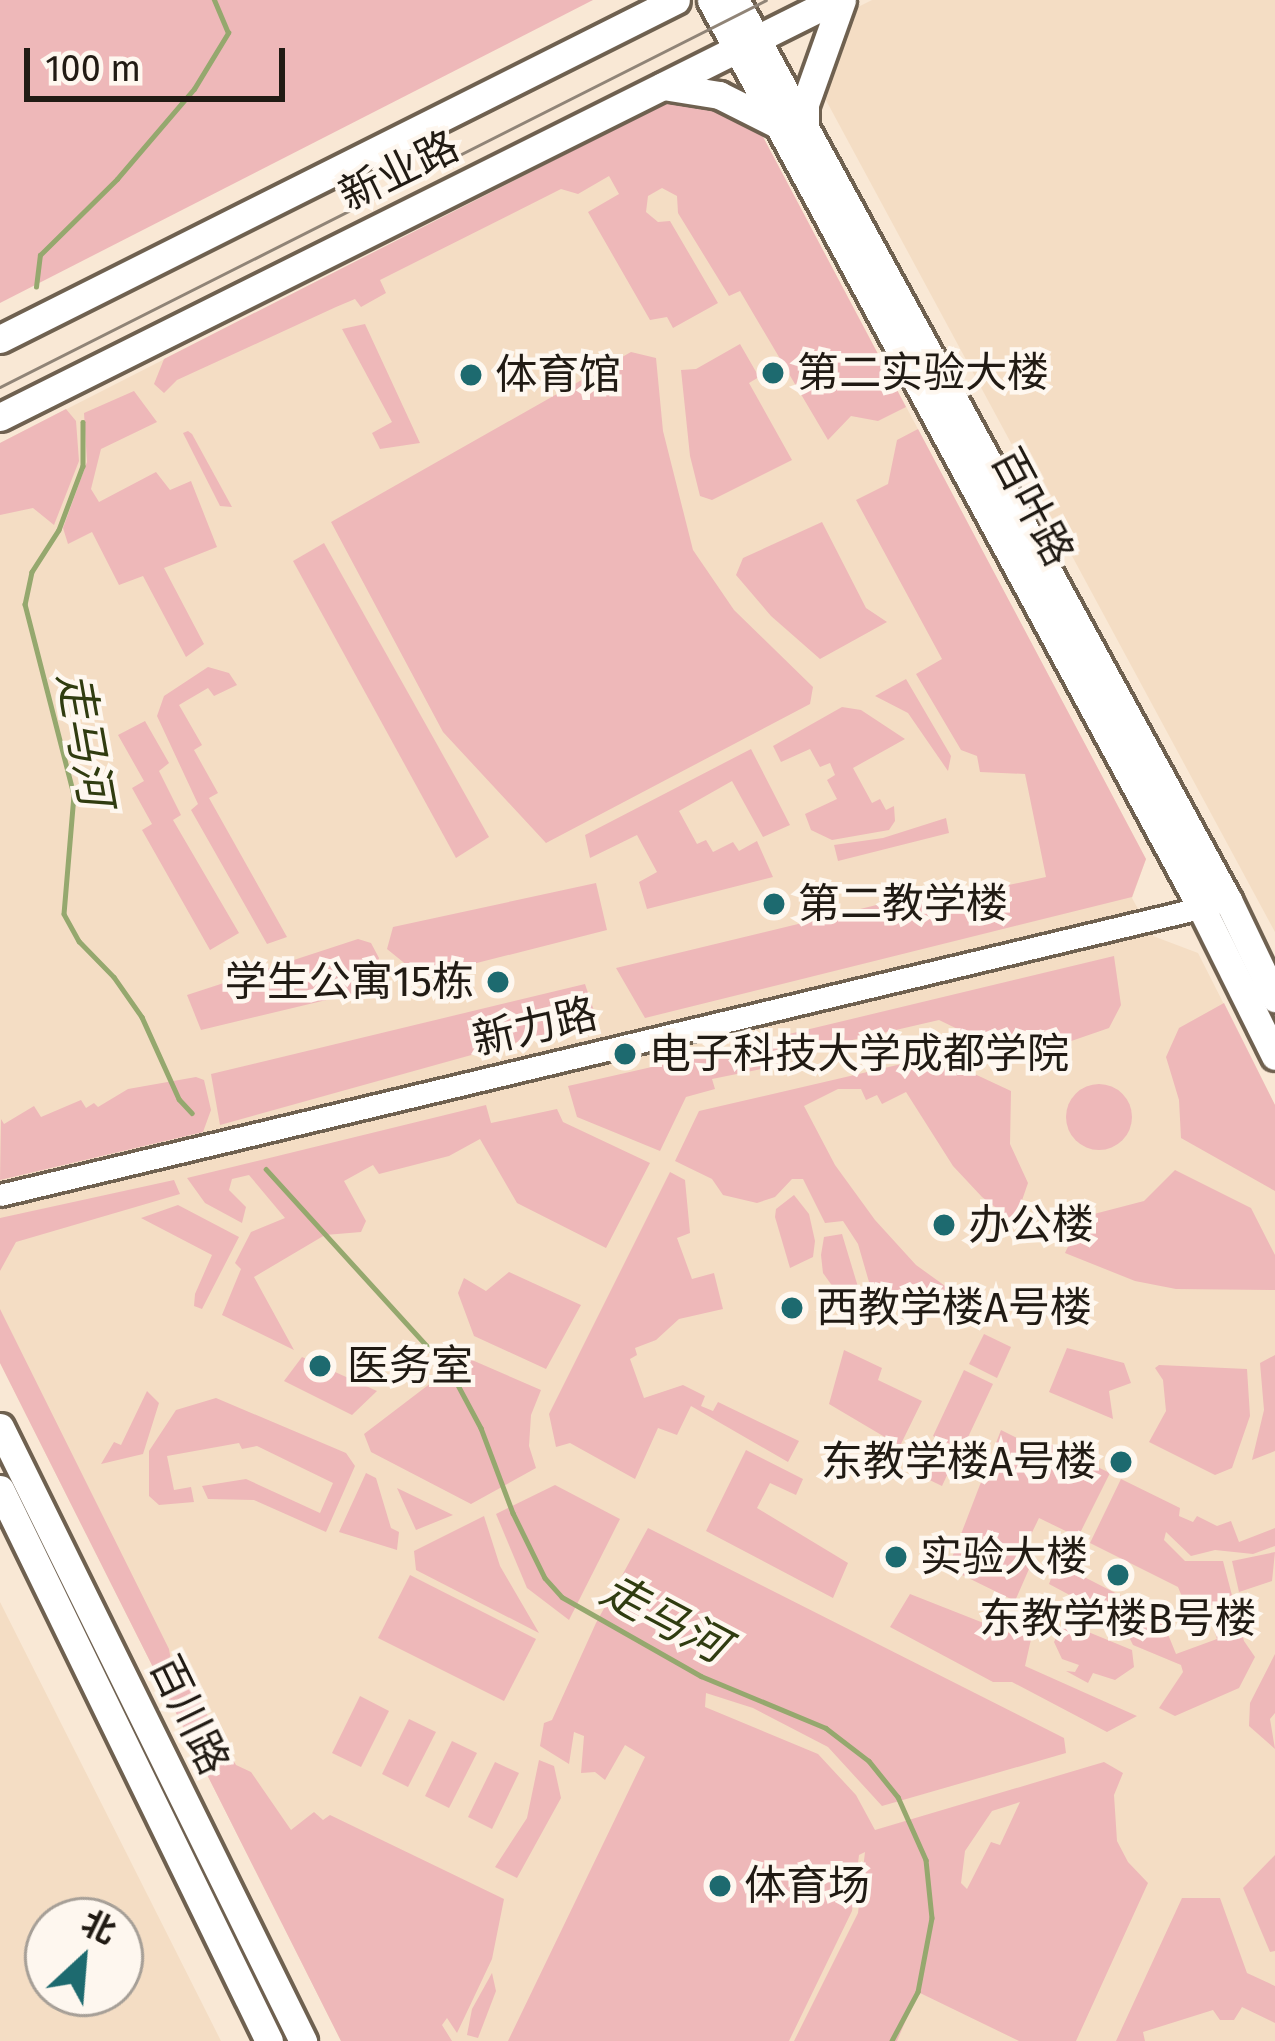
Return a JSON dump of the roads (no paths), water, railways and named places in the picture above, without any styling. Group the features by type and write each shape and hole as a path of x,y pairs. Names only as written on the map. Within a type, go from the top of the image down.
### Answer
{"street":[{"name":"新业路","path":"0,339 676,0"},
{"name":"百叶路","path":"710,0 805,132 1215,904 1275,1055"},
{"name":"百叶路","path":"735,0 746,44 777,124 1215,904 1275,998"},
{"name":"新业路","path":"0,417 839,0"},
{"path":"805,132 805,104 839,0"},
{"path":"663,86 718,95 777,124"},
{"name":"新力路","path":"0,1195 1215,904"},
{"name":"百川路","path":"0,1427 302,2041"},
{"name":"百川路","path":"0,1489 269,2041"}],"waterway":[{"name":"走马河","path":"36,287 40,255 117,179 194,89 228,33 214,0"},
{"name":"走马河","path":"83,422 83,466 59,530 32,572 25,604 74,795 64,914 79,941 114,977 142,1017 179,1099 192,1113"},
{"name":"走马河","path":"266,1169 451,1372 481,1428 513,1513 545,1578 562,1597 701,1676 826,1728 869,1761 898,1797 926,1860 932,1918 918,1992 892,2041"}],"tram line":[{"path":"0,387 766,0"}],"place":[{"name":"第二实验大楼","path":"773,373"},
{"name":"体育馆","path":"471,375"},
{"name":"第二教学楼","path":"774,904"},
{"name":"学生公寓15栋","path":"498,982"},
{"name":"电子科技大学成都学院","path":"625,1054"},
{"name":"办公楼","path":"944,1225"},
{"name":"西教学楼A号楼","path":"792,1308"},
{"name":"医务室","path":"320,1366"},
{"name":"东教学楼A号楼","path":"1121,1462"},
{"name":"实验大楼","path":"896,1557"},
{"name":"东教学楼B号楼","path":"1118,1575"},
{"name":"体育场","path":"720,1886"}]}
